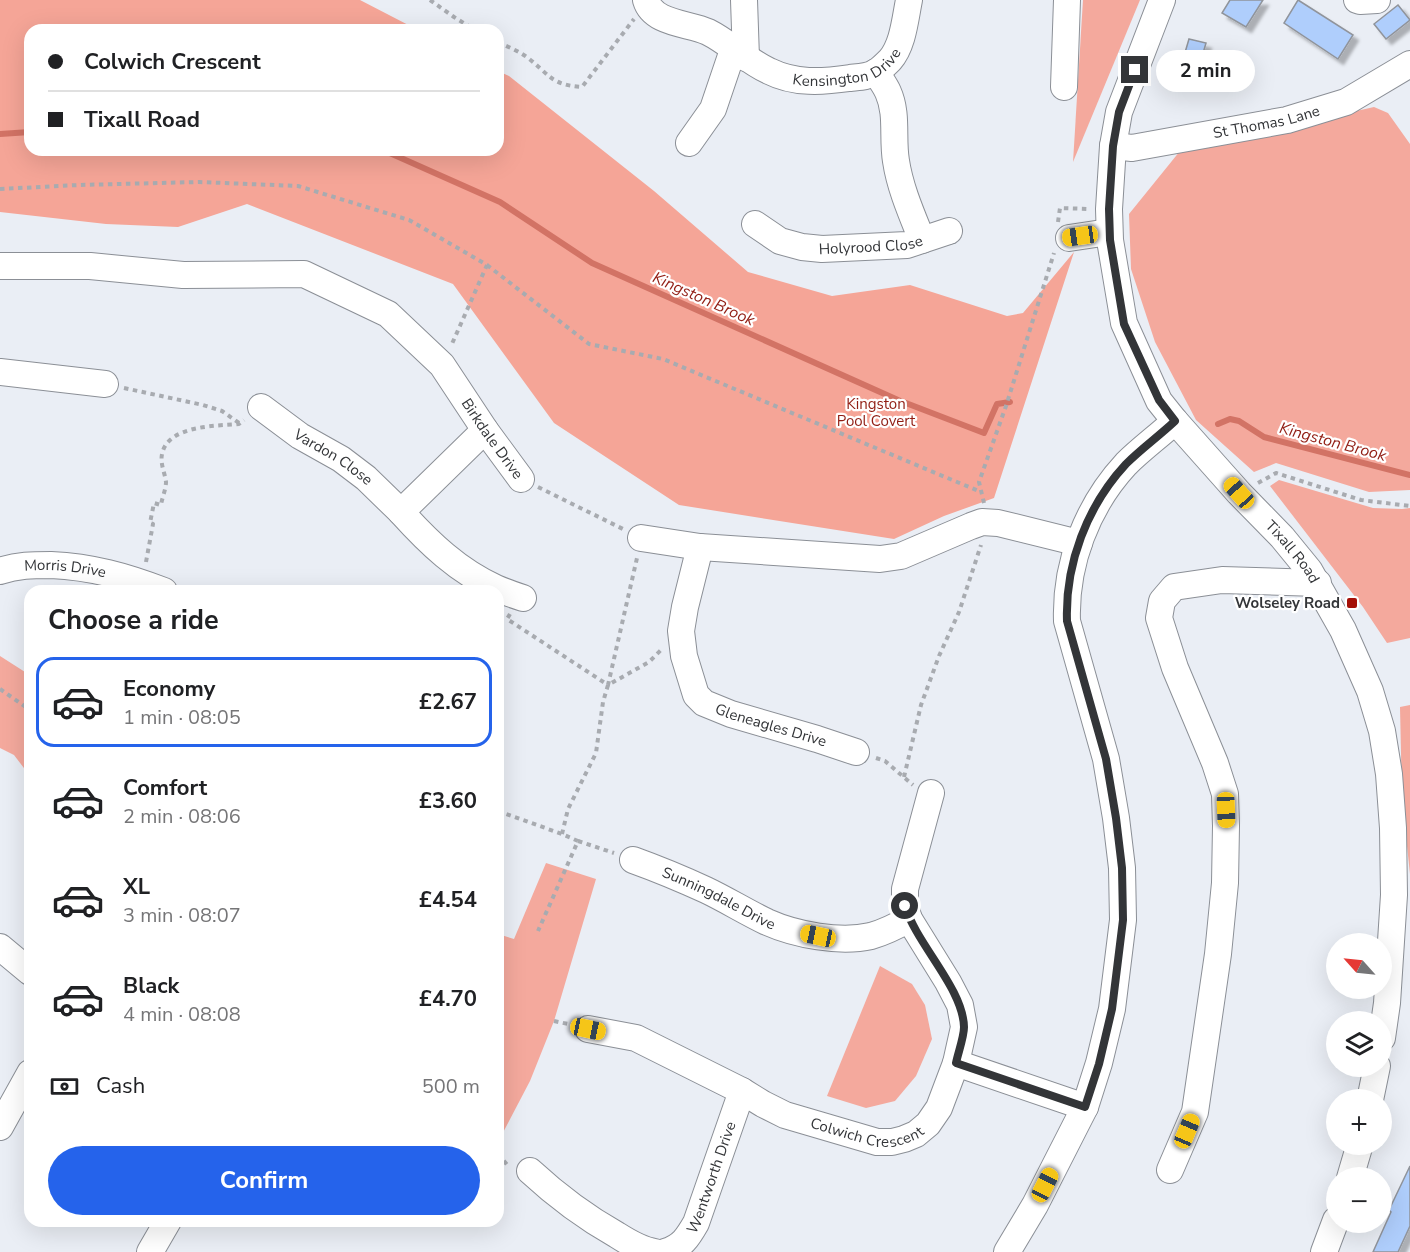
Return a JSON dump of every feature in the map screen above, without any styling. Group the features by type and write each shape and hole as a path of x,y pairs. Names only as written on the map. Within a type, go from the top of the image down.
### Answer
{"street":[{"path":"689,143 713,109 740,52 744,0"},
{"name":"Kensington Drive","path":"646,3 660,16 706,31 770,72 794,80 826,81 863,77 876,72 890,61 899,46 909,0"},
{"path":"1064,87 1068,0"},
{"path":"1356,0 1377,0"},
{"name":"Tixall Road","path":"1155,2 1119,112 1113,146 1109,221 1124,324 1159,400 1239,493 1282,537 1318,583 1355,653 1370,691 1382,731 1389,774 1402,895 1386,1011"},
{"name":"St Thomas Lane","path":"1113,146 1132,148 1287,120 1346,102 1410,64"},
{"name":"Holyrood Close","path":"755,224 780,241 822,249 907,245 922,240 896,163 894,112 888,92 876,72"},
{"path":"1060,240 1109,221"},
{"path":"922,240 949,231"},
{"name":"Birkdale Drive","path":"0,266 90,266 183,275 304,274 388,314 442,365 520,479"},
{"path":"0,372 105,384"},
{"name":"Vardon Close","path":"261,407 300,436 341,459 366,478 439,551 489,585"},
{"path":"1007,1252 1035,1205 1085,1107 1099,1064 1112,1009 1123,920 1121,858 1116,818 1106,759 1067,621 1068,582 1079,543 1096,503 1126,464 1175,421"},
{"path":"401,512 485,430"},
{"path":"641,538 700,548 880,559 901,556 971,526 989,522 1079,543"},
{"name":"Gleneagles Drive","path":"700,548 681,631 684,656 696,695 704,703 731,714 856,752"},
{"name":"Morris Drive","path":"0,571 28,565 70,566 104,571 149,585"},
{"path":"1170,1170 1195,1112 1218,954 1225,883 1226,794 1175,668 1160,618 1162,601 1174,587 1222,580 1318,583"},
{"name":"Vardon Close","path":"504,594 520,603"},
{"name":"Colwich Crescent","path":"588,1029 636,1038 785,1115 877,1142 892,1142 916,1134 928,1124 939,1108 956,1063 964,1027 960,1005 909,919 905,906 905,889 930,793"},
{"name":"Sunningdale Drive","path":"633,860 707,891 770,923 793,931 844,939 871,936 909,919"},
{"path":"0,946 24,967"},
{"path":"956,1063 1085,1107"},
{"path":"0,1127 24,1084"},
{"name":"Wentworth Drive","path":"665,1252 672,1250 687,1239 696,1223 742,1091"},
{"path":"530,1172 568,1204 599,1225 632,1245 655,1252"},
{"path":"150,1252 165,1227"},
{"path":"1324,1252 1331,1233"}],"path":[{"path":"430,0 465,24"},
{"path":"504,45 527,57 552,79 568,86 582,87 646,3"},
{"path":"0,189 199,182 298,186 409,220 487,265 589,344 663,359 981,492"},
{"path":"904,777 921,705 939,656 959,612 989,522 979,482 1060,240 1060,208 1109,221"},
{"path":"442,365 487,265"},
{"path":"105,384 203,405 222,411 239,424"},
{"path":"149,547 154,503 161,505 166,483 162,454 166,446 184,432 202,427 239,424 261,407"},
{"path":"1239,493 1276,473 1361,500 1410,506"},
{"name":"Birkdale Drive","path":"520,479 641,538"},
{"path":"562,834 568,809 596,753 603,702 641,538"},
{"path":"520,603 507,619 608,685"},
{"path":"608,685 649,662 681,631"},
{"path":"0,689 24,706"},
{"path":"856,752 885,761 911,784 930,793"},
{"path":"504,814 633,860"},
{"path":"538,931 578,841"}],"shaded area":[{"path":"1083,0 1140,0 1073,162"},
{"path":"1374,107 1388,113 1410,144 1410,490 1369,492 1276,463 1254,472 1196,420 1155,342 1131,269 1129,214 1180,151"},
{"path":"1279,480 1373,508 1410,508 1410,638 1387,643 1363,607 1270,486"},
{"path":"0,656 24,671 24,768 14,755 0,748"},
{"path":"1410,705 1410,874 1402,799 1400,707"},
{"path":"546,863 596,879 554,1021 530,1081 504,1131 504,936 514,939"},
{"path":"880,966 912,984 925,1005 932,1039 916,1076 895,1101 866,1108 827,1096"}],"green space":[{"name":"Kingston Pool Covert","path":"0,0 360,0 406,24 24,24 24,156 504,156 504,74 654,191 748,272 832,296 910,285 1007,316 1023,313 1074,252 994,498 944,516 894,539 679,505 554,423 453,284 247,204 178,227 106,224 0,212"}],"building":[{"path":"1230,0 1263,0 1246,27 1222,13"},
{"path":"1298,0 1353,35 1338,59 1284,23"},
{"path":"1398,5 1410,20 1386,39 1374,24"},
{"path":"1189,39 1206,43 1201,60 1184,56"},
{"path":"1410,1166 1410,1226 1398,1252 1373,1252 1382,1233 1392,1233 1392,1204"}],"waterway":[{"name":"Kingston Brook","path":"0,134 24,132"},
{"name":"Kingston Brook","path":"396,156 500,202 592,263 898,400 984,433 997,404 1010,402"},
{"name":"Kingston Brook","path":"1218,424 1230,419 1239,421 1264,437 1410,475"}],"place":[{"name":"Wolseley Road","path":"1352,603"}],"route":[{"path":"905,906 909,919 960,1005 964,1027 956,1063 1085,1107 1099,1064 1112,1009 1123,920 1122,868 1106,759 1067,621 1068,582 1079,543 1096,503 1126,464 1175,421 1159,400 1124,324 1110,240 1109,209 1113,146 1119,112 1135,70"}]}
